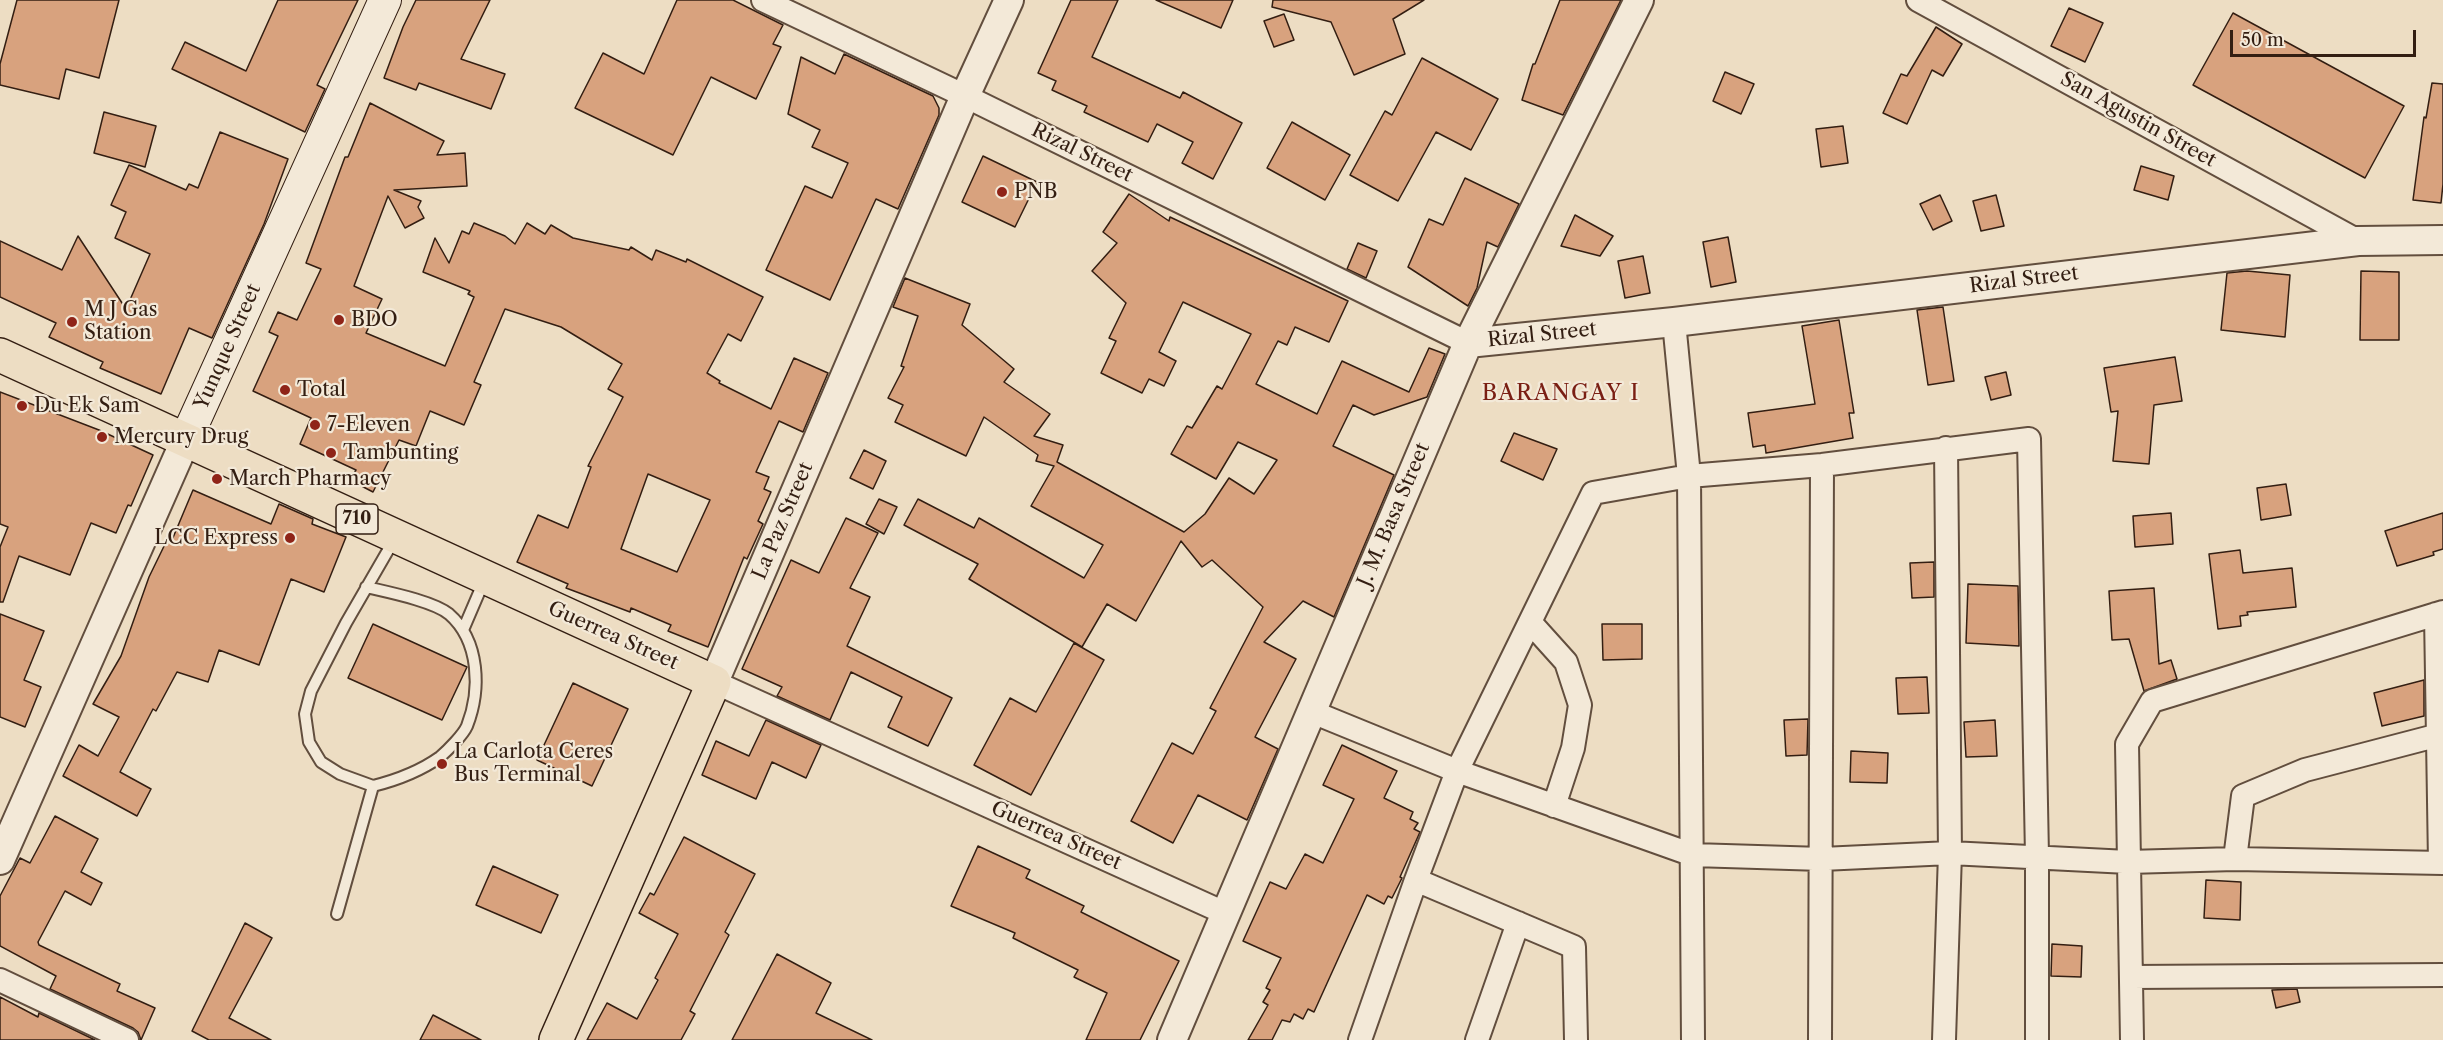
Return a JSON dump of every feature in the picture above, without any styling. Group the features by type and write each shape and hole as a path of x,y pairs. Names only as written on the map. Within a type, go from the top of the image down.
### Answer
{"main road":[{"name":"Yunque Street","path":"186,439 385,0"},
{"name":"Guerrea Street","path":"0,355 485,579 714,681"},
{"name":"La Paz Street","path":"556,1040 714,681"}],"street":[{"name":"Rizal Street","path":"763,0 965,96 1468,343 1674,322 2358,241 2443,240"},
{"name":"La Paz Street","path":"714,681 965,96 1009,0"},
{"name":"J. M. Basa Street","path":"1172,1040 1468,343 1639,0"},
{"name":"San Agustin Street","path":"1918,0 2358,241"},
{"path":"1674,322 1689,476 1694,855 1693,1040"},
{"path":"1360,1040 1457,771 1593,493 1689,476 1822,465 2029,438 2037,856 2037,1040"},
{"name":"Yunque Street","path":"0,860 186,439"},
{"path":"1944,1040 1950,853 1946,448"},
{"path":"1820,1040 1822,465"},
{"path":"1310,711 1457,771 1694,855 1822,859 1950,853 2128,862 2235,859 2441,863 2440,613 2152,701 2127,744 2128,862 2132,1040"},
{"path":"1530,622 1566,662 1580,705 1574,748 1554,806"},
{"name":"Guerrea Street","path":"714,681 1227,914"},
{"path":"2235,859 2243,796 2305,770 2439,735"},
{"path":"1416,880 1574,947 1576,1040"},
{"path":"1477,1040 1518,923"},
{"path":"2131,977 2443,975"},
{"path":"0,980 127,1040"}],"lane":[{"path":"366,587 421,602 448,613 463,630 476,662 474,692 466,728 441,756 403,779 373,786 340,774 321,762 309,742 305,714 311,691 366,587 395,537"},
{"path":"463,630 485,579"},
{"path":"337,914 373,786"}],"building":[{"path":"17,0 119,0 99,78 66,69 59,99 0,85 0,64"},
{"path":"278,0 358,0 317,85 325,89 305,132 172,69 185,42 246,71"},
{"path":"416,0 490,0 461,59 505,74 491,109 419,83 416,90 384,78"},
{"path":"677,0 733,0 783,25 773,44 781,47 756,99 711,77 673,155 575,108 603,53 644,74"},
{"path":"1071,0 1118,0 1092,57 1180,98 1183,92 1242,123 1213,179 1182,163 1193,142 1157,124 1148,142 1084,112 1087,106 1052,90 1056,81 1038,73"},
{"path":"1156,0 1233,0 1221,28"},
{"path":"1273,0 1424,0 1393,19 1405,54 1354,75 1331,22 1272,7"},
{"path":"1560,0 1621,0 1563,115 1522,100 1533,64 1535,64"},
{"path":"2069,8 2103,23 2085,62 2051,46"},
{"path":"2233,13 2404,106 2365,178 2193,85"},
{"path":"1284,14 1294,40 1274,47 1264,21"},
{"path":"1936,27 1962,44 1943,76 1932,70 1907,124 1883,113 1901,74 1907,76"},
{"path":"844,54 933,96 939,108 939,115 898,209 876,199 830,300 766,270 805,186 832,198 848,163 812,147 820,130 788,114 801,57 835,74"},
{"path":"1422,58 1498,99 1471,150 1436,132 1398,201 1350,175 1385,111 1392,115"},
{"path":"1725,72 1754,84 1741,114 1713,101"},
{"path":"2432,83 2443,84 2441,203 2413,200 2424,117 2426,118"},
{"path":"370,103 444,141 437,155 465,153 467,186 394,190 421,201 418,207 424,218 405,228 388,196 354,286 382,299 366,333 445,366 474,297 468,294 470,291 423,272 435,238 449,263 462,231 469,234 474,223 505,236 515,244 527,223 545,234 551,225 573,238 629,250 631,247 652,260 656,250 686,262 687,259 763,297 741,341 728,334 707,373 720,381 719,383 771,409 794,358 828,373 803,432 779,421 756,472 769,477 764,489 771,492 758,521 763,524 747,559 744,557 708,647 668,631 671,625 631,608 630,612 566,588 568,584 517,562 538,515 568,528 591,467 588,466 623,397 608,389 622,364 561,327 505,309 474,382 481,385 464,425 430,411 416,446 399,440 373,492 350,480 356,470 300,444 311,418 253,391 278,336 269,332 278,312 297,320 321,269 306,263 345,157 348,157","holes":["648,474 710,500 677,572 621,549"]},
{"path":"104,112 156,126 145,167 94,153"},
{"path":"1292,122 1350,155 1325,200 1267,168"},
{"path":"1843,126 1848,163 1821,167 1816,129"},
{"path":"220,132 288,159 264,224 212,338 189,328 161,394 100,368 103,362 49,337 56,323 0,297 0,241 62,270 78,236 126,309 150,254 115,238 126,212 111,205 129,165 186,190 189,184 198,188"},
{"path":"983,156 1037,182 1015,227 962,202"},
{"path":"2141,166 2174,176 2168,200 2134,190"},
{"path":"1465,178 1519,204 1498,247 1487,242 1477,288 1468,306 1408,267 1429,219 1443,225"},
{"path":"1129,194 1169,221 1170,217 1348,301 1329,342 1295,327 1287,345 1278,341 1256,384 1317,414 1342,361 1409,392 1429,348 1445,354 1427,397 1374,415 1353,405 1333,446 1394,475 1334,617 1303,601 1264,642 1296,659 1255,737 1278,749 1247,820 1198,795 1173,843 1131,821 1172,743 1193,754 1216,711 1210,708 1263,607 1212,560 1202,567 1181,541 1136,621 1107,604 1082,647 969,579 978,564 904,525 918,499 974,528 979,518 1084,578 1103,545 1031,506 1054,466 1036,461 1038,455 984,417 966,456 895,422 903,405 888,398 904,367 901,366 918,316 893,307 905,278 970,304 962,325 1014,369 1004,382 1050,414 1034,436 1063,445 1057,462 1184,532 1205,514 1229,478 1254,494 1277,460 1238,442 1216,479 1171,454 1187,426 1192,428 1217,386 1222,389 1251,334 1183,302 1159,352 1176,361 1164,386 1149,379 1142,393 1101,373 1116,341 1109,338 1126,303 1092,271 1117,243 1103,232"},
{"path":"1940,195 1952,221 1933,230 1920,204"},
{"path":"1996,195 2004,226 1981,231 1973,201"},
{"path":"1575,215 1613,236 1600,256 1561,246"},
{"path":"1728,237 1736,282 1711,287 1703,242"},
{"path":"1358,243 1377,251 1366,278 1347,269"},
{"path":"1643,256 1650,293 1625,298 1618,261"},
{"path":"2247,271 2290,275 2285,337 2221,330 2227,273"},
{"path":"2361,271 2399,272 2399,340 2360,340"},
{"path":"1943,307 1954,381 1928,385 1917,310"},
{"path":"1839,320 1854,413 1849,413 1853,438 1766,453 1765,445 1753,447 1748,413 1815,404 1802,326"},
{"path":"2175,357 2182,401 2154,405 2149,464 2113,461 2118,411 2111,412 2104,368"},
{"path":"2006,372 2011,395 1991,400 1985,377"},
{"path":"0,392 99,430 153,455 131,506 128,505 116,533 91,523 70,575 19,556 3,602 0,602 0,547 8,527 0,524"},
{"path":"1514,433 1557,449 1543,480 1501,461"},
{"path":"864,450 886,461 873,489 850,478"},
{"path":"2286,484 2291,515 2261,520 2257,488"},
{"path":"193,490 271,524 279,504 313,519 312,524 346,537 324,592 291,579 259,665 219,650 208,682 177,672 156,711 153,709 120,772 151,789 137,816 63,776 79,745 98,756 119,717 93,704 121,656 149,577 168,538 172,540"},
{"path":"879,499 897,507 884,534 866,524"},
{"path":"2171,513 2173,544 2135,547 2133,516"},
{"path":"2443,513 2443,549 2433,552 2434,555 2397,566 2385,531"},
{"path":"846,518 878,533 850,588 870,597 847,646 952,698 928,746 888,727 902,697 851,672 830,720 777,696 782,687 742,669 791,560 819,573"},
{"path":"2240,550 2243,573 2292,568 2296,607 2247,612 2248,615 2240,616 2241,626 2218,629 2209,554"},
{"path":"1934,562 1934,597 1912,598 1910,563"},
{"path":"1968,584 2018,586 2019,646 1966,643"},
{"path":"2154,588 2159,664 2171,660 2177,679 2144,691 2129,639 2112,640 2109,591"},
{"path":"0,614 44,631 24,680 41,687 25,727 0,717"},
{"path":"373,624 467,667 442,720 348,678"},
{"path":"1602,624 1642,624 1642,659 1603,660"},
{"path":"1074,643 1104,660 1031,795 974,765 1010,698 1036,712"},
{"path":"1927,677 1929,713 1898,714 1896,678"},
{"path":"2424,680 2424,716 2382,726 2374,693"},
{"path":"573,683 628,709 592,786 537,760"},
{"path":"1808,719 1807,755 1786,756 1784,720"},
{"path":"766,720 821,745 806,778 772,762 756,799 702,775 716,741 749,756"},
{"path":"1995,720 1997,756 1966,757 1964,722"},
{"path":"1342,745 1397,771 1384,798 1413,812 1410,819 1418,823 1414,829 1420,832 1392,898 1388,896 1384,904 1367,895 1314,1012 1308,1009 1303,1019 1294,1014 1290,1022 1282,1020 1272,1040 1248,1040 1268,1005 1263,1002 1270,990 1266,988 1281,958 1243,941 1270,882 1286,889 1305,854 1323,863 1354,799 1323,785"},
{"path":"1851,751 1888,753 1887,783 1850,782"},
{"path":"55,816 98,839 81,872 102,883 91,905 65,891 38,942 39,945 120,984 117,991 155,1008 141,1040 138,1032 133,1028 50,989 56,976 0,946 0,896 20,858 30,863"},
{"path":"684,837 755,874 725,932 729,935 690,1011 695,1014 681,1040 587,1040 607,1003 637,1019 658,980 655,978 678,934 639,913 650,893 654,895"},
{"path":"978,846 1030,870 1026,878 1084,906 1081,912 1179,961 1140,1040 1086,1040 1107,993 1074,977 1078,970 1013,938 1015,933 951,906"},
{"path":"493,866 558,895 541,933 476,905"},
{"path":"2206,880 2241,882 2240,920 2204,918"},
{"path":"245,923 272,938 229,1018 271,1040 209,1040 192,1031"},
{"path":"2052,944 2082,946 2081,977 2051,976"},
{"path":"777,954 831,983 816,1013 872,1040 732,1040"},
{"path":"2297,989 2300,1002 2276,1008 2272,990"},
{"path":"0,997 38,1017 39,1013 95,1040 0,1040"},
{"path":"433,1015 481,1040 420,1040"}],"place":[{"name":"PNB","path":"1002,192"},
{"name":"BDO","path":"339,320"},
{"name":"M J Gas Station","path":"72,322"},
{"name":"Total","path":"285,390"},
{"name":"Du Ek Sam","path":"22,406"},
{"name":"7-Eleven","path":"315,425"},
{"name":"Mercury Drug","path":"102,437"},
{"name":"Tambunting","path":"331,453"},
{"name":"March Pharmacy","path":"217,479"},
{"name":"LCC Express","path":"290,538"},
{"name":"La Carlota Ceres Bus Terminal","path":"442,764"}],"district":[{"name":"BARANGAY I","path":"1561,394"}]}
